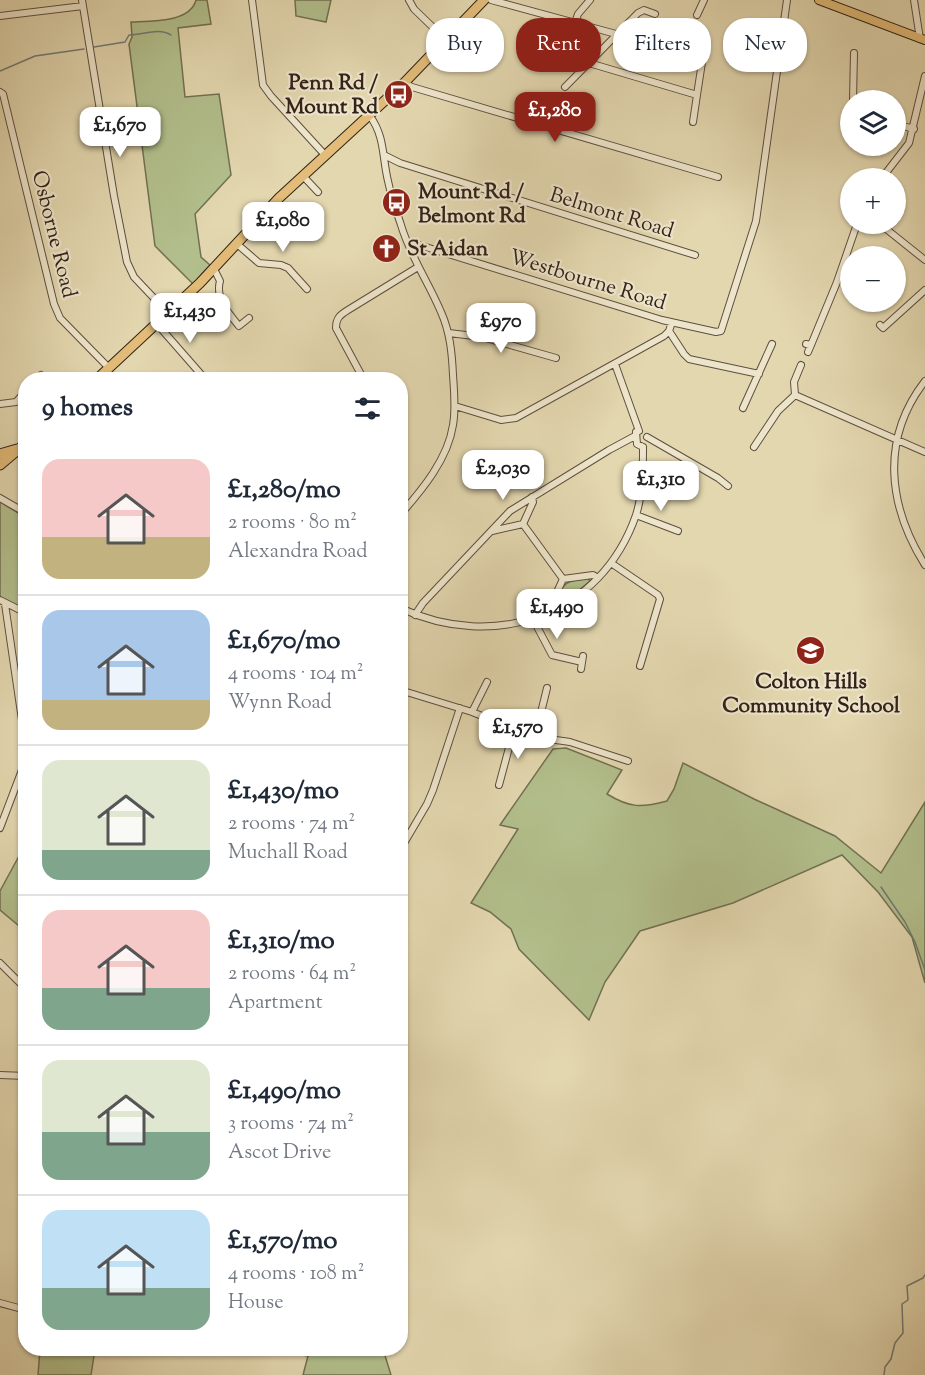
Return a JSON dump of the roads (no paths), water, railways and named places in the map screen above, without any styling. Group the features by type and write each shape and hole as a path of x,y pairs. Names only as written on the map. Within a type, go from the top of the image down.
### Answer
{"highway":[{"path":"467,18 484,0"},
{"path":"105,372 214,269 324,155 369,116 426,60"},
{"path":"0,454 18,450"},
{"path":"0,465 18,452"}],"main road":[{"path":"819,0 922,40"}],"street":[{"path":"252,0 263,85 324,155"},
{"path":"409,0 414,9 426,21"},
{"path":"491,0 557,18"},
{"path":"577,18 590,0"},
{"path":"697,15 704,0"},
{"name":"Westbourne Road","path":"409,244 416,244 672,322 716,332 722,330 756,221 787,0"},
{"path":"922,0 914,1 922,40"},
{"path":"0,16 83,3 127,262 134,277 168,313"},
{"path":"633,18 641,11 655,14"},
{"path":"601,50 613,37"},
{"path":"853,90 854,53"},
{"path":"854,61 862,61"},
{"path":"601,67 698,95"},
{"path":"566,87 580,72"},
{"path":"693,122 701,72"},
{"path":"890,168 906,148 914,129 925,76"},
{"path":"404,83 434,94 718,177"},
{"name":"Osborne Road","path":"0,92 3,94 54,304 60,318 109,368"},
{"path":"369,116 379,131 388,182 402,228 417,267 441,311 449,333 454,406 451,434 443,454 422,489 408,506"},
{"path":"906,127 914,129"},
{"name":"Belmont Road","path":"384,155 400,164 695,255"},
{"path":"303,176 318,192"},
{"path":"808,352 809,344 837,282 854,234"},
{"path":"892,234 925,260"},
{"path":"237,244 260,263 288,268 307,289"},
{"path":"360,372 336,328 336,321 340,315 417,267"},
{"path":"214,269 220,281 218,288 220,295 239,327 249,318"},
{"path":"883,328 925,290"},
{"path":"454,406 501,420 516,418 615,364 669,331 672,322"},
{"path":"156,324 199,372"},
{"path":"669,331 689,359 759,374"},
{"path":"449,333 482,337 556,358"},
{"path":"743,408 772,344"},
{"path":"615,364 637,433 637,444 643,447"},
{"path":"795,395 794,382 801,365"},
{"path":"925,381 909,406 897,440 894,473 900,512 911,540 925,565"},
{"path":"754,447 778,411 795,395"},
{"path":"795,395 925,452"},
{"path":"0,404 18,400"},
{"path":"408,612 415,615 432,621 476,627 504,625 547,614 575,600 610,563 636,515 643,473 643,447 646,444 646,433 637,433 510,511 423,603 415,615"},
{"path":"647,438 728,486"},
{"path":"523,524 532,497"},
{"path":"0,498 18,508"},
{"path":"636,515 678,531"},
{"path":"491,531 523,524"},
{"path":"523,524 563,579"},
{"path":"610,563 658,595 660,599 640,666"},
{"path":"563,579 593,575 598,578"},
{"path":"547,614 563,579"},
{"path":"3,602 18,609"},
{"path":"3,602 18,695"},
{"path":"532,619 552,655 582,662"},
{"path":"471,712 487,682"},
{"path":"476,686 484,689"},
{"path":"535,737 547,691 553,697"},
{"path":"408,692 460,708 535,737 570,742 628,760"},
{"path":"408,836 430,797 460,708"},
{"path":"499,785 514,729"},
{"path":"0,828 18,781"},
{"path":"0,963 18,981"},
{"path":"0,1076 18,1076"},
{"path":"0,1303 18,1308"}],"waterway":[{"path":"94,47 125,42 129,35 156,31 171,35"},
{"path":"0,71 35,56 84,49"},
{"path":"881,887 905,922 925,970"},
{"path":"884,1375 895,1343 903,1333 902,1304 908,1300 907,1286 925,1275"}],"place":[{"name":"Penn Rd / Mount Rd","path":"399,94"},
{"name":"Mount Rd / Belmont Rd","path":"397,203"},
{"name":"St Aidan","path":"386,248"},
{"name":"Colton Hills Community School","path":"811,650"}]}
